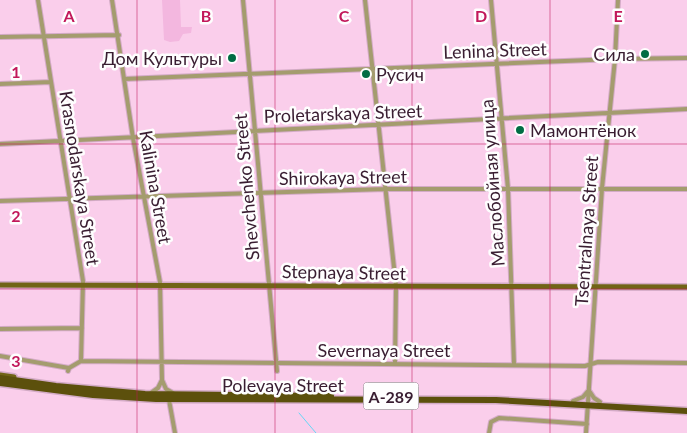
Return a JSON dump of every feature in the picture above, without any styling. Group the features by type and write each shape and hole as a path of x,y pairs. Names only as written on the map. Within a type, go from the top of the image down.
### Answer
{"highway":[{"name":"Polevaya Street","path":"0,376 51,386 180,396 496,397 589,403 600,402 687,409"},
{"name":"Polevaya Street","path":"0,383 92,396 169,400 496,400 687,409"}],"main road":[{"name":"Stepnaya Street","path":"0,285 267,284 687,287"}],"street":[{"name":"Krasnodarskaya Street","path":"38,0 83,284 81,361"},
{"name":"Kalinina Street","path":"112,0 119,35 133,138 160,284 160,361 162,380"},
{"name":"Shevchenko Street","path":"243,0 274,363 277,371"},
{"path":"366,0 396,286 395,363"},
{"name":"Маслобойная улица","path":"490,0 508,189 514,364"},
{"name":"Tsentralnaya Street","path":"586,433 602,188 615,59 618,0"},
{"path":"0,37 119,35"},
{"name":"Lenina Street","path":"124,79 495,63 687,58"},
{"path":"0,84 51,82"},
{"name":"Proletarskaya Street","path":"0,144 502,120 687,109"},
{"name":"Shirokaya Street","path":"0,200 386,189 687,189"},
{"path":"0,329 82,328"},
{"path":"0,356 68,369 81,361"},
{"name":"Severnaya Street","path":"81,361 514,364 592,364 598,362 687,363"},
{"path":"145,394 155,391 162,380"},
{"path":"162,380 166,389 180,396"},
{"path":"573,401 583,397 590,388"},
{"path":"590,388 594,398 600,402"},
{"path":"169,400 175,433"},
{"path":"489,433 491,422 499,418 587,424"}],"shaded area":[{"path":"162,0 180,0 181,27 192,27 191,33 183,34 179,41 170,42 164,40"}],"waterway":[{"path":"299,413 316,433"}],"place":[{"name":"Сила","path":"645,54"},
{"name":"Дом Культуры","path":"232,58"},
{"name":"Русич","path":"366,74"},
{"name":"Мамонтёнок","path":"520,130"}]}
